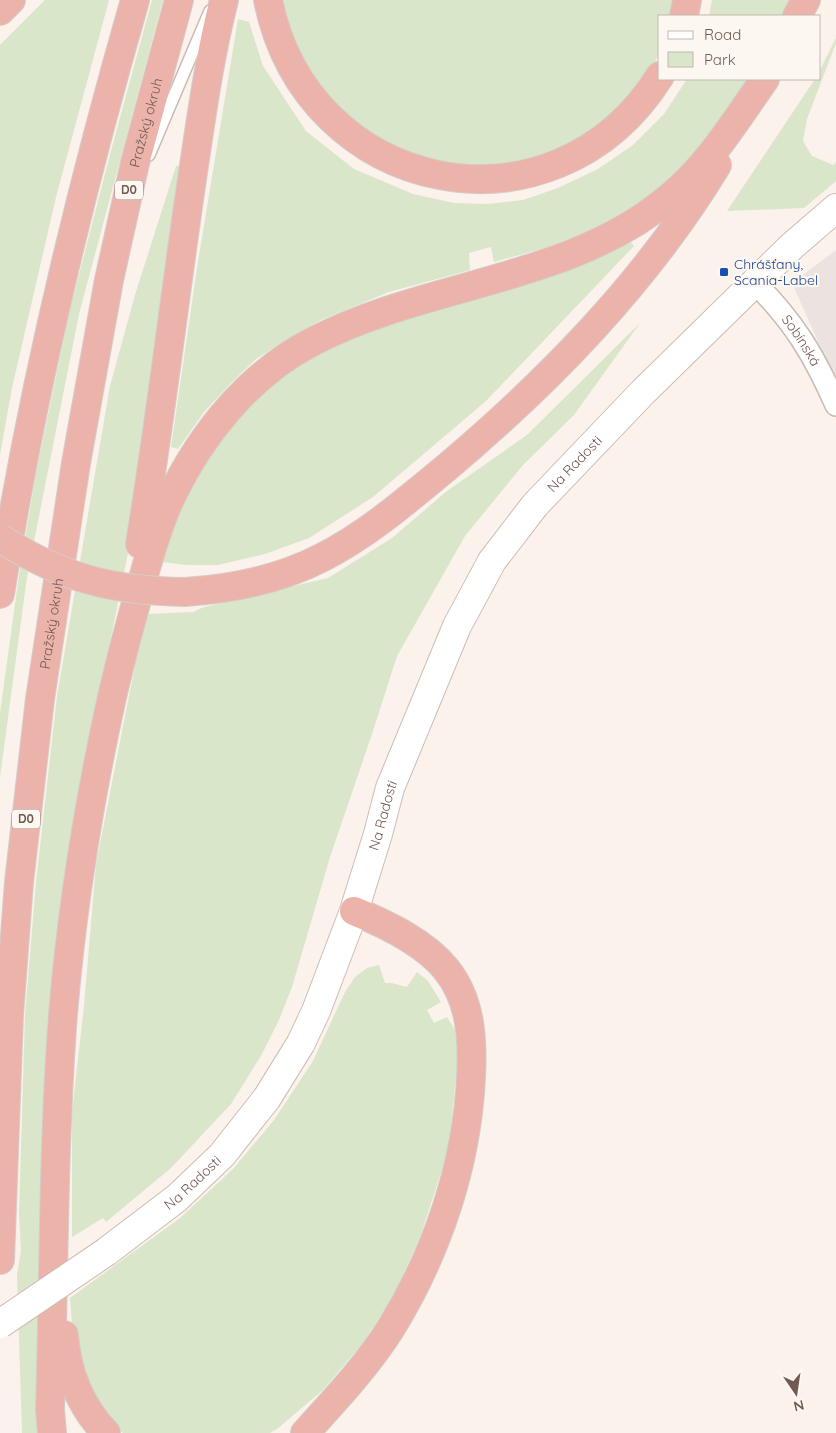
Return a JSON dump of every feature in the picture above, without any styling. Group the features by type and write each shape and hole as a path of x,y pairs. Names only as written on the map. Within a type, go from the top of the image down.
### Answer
{"highway":[{"path":"0,11 12,0"},
{"path":"0,594 48,339 104,110 135,0"},
{"name":"Pražský okruh","path":"0,1260 9,1015 19,882 33,758 90,382 121,224 179,0"},
{"path":"125,639 158,432 200,129 215,36 224,0"},
{"path":"268,0 275,30 288,60 304,89 325,114 370,150 419,171 436,175 454,178 495,178 553,166 582,152 607,135 640,105 658,79"},
{"path":"684,15 687,0"},
{"path":"798,15 806,0"},
{"path":"52,1433 50,1410 60,1065 72,931 98,758 125,639 151,550 170,499 195,454 233,404 255,382 308,344 377,313 569,255 616,233 646,216 673,195 698,170 731,128 764,80"},
{"path":"0,538 54,568 83,579 134,590 185,592 245,584 285,573 322,558 367,530 415,494 524,399 575,347 639,276 697,198 741,125 764,80"},
{"path":"304,1433 356,1375 390,1329 426,1260 449,1201 466,1127 471,1089 471,1030 465,1004 457,986 446,969 417,944 354,911"},
{"path":"54,1252 68,1364 79,1396 94,1420 106,1433"},
{"path":"290,1433 356,1375"}],"main road":[{"name":"Na Radosti","path":"0,1324 106,1252 177,1198 222,1155 267,1098 301,1043 316,1012 354,911 390,788 456,626 492,561 535,505 643,392 792,246 836,208"}],"street":[{"name":"Sobínská","path":"755,283 790,321 813,355 835,400"}],"lane":[{"path":"121,224 214,0"}],"shaded area":[{"path":"836,250 836,382 792,283"}],"green space":[{"path":"45,0 109,0 56,197 12,388 0,455 0,45"},
{"path":"152,0 163,0 79,314 27,577 0,777 0,713 19,575 36,473 69,313"},
{"path":"277,0 675,0 672,15 658,15 658,56 652,68 616,114 576,144 500,168 429,164 361,133 311,81"},
{"path":"712,0 790,0 782,15 709,15"},
{"path":"238,19 249,22 263,66 306,131 354,169 413,194 454,203 487,204 523,200 558,188 598,169 633,145 664,114 686,80 746,80 720,124 701,149 668,181 629,208 588,231 533,252 494,262 491,247 469,253 470,270 389,292 321,320 256,359 204,412 178,449 171,447 197,268"},
{"path":"836,38 836,43 807,119 803,141 812,156 833,165 836,162 836,181 804,208 727,211 814,80 821,80 821,68"},
{"path":"184,165 142,483 66,862 48,1014 42,1125 40,1242 43,1433 22,1433 17,1275 21,1251 19,1213 25,1015 36,882 57,696 110,386 135,295 176,166"},
{"path":"629,240 634,246 486,401 373,497 309,538 265,554 218,565 187,565 161,562 188,492 215,444 230,424 255,400 299,366 334,344"},
{"path":"640,323 574,415 523,465 465,536 397,656 330,857 292,987 279,1020 262,1054 231,1104 171,1168 106,1222 103,1218 72,1237 72,1112 84,1006 96,864 139,645 147,614 193,612 204,607 328,578 392,538 447,491 527,435"},
{"path":"379,965 385,983 407,987 417,972 428,981 441,1002 427,1010 434,1023 447,1017 455,1030 458,1057 449,1148 420,1237 394,1296 362,1344 323,1390 270,1433 123,1433 98,1405 84,1380 78,1363 70,1298 180,1218 233,1169 274,1120 313,1061 345,992 355,977 367,968"}],"place":[{"name":"Chrášťany, Scania-Label","path":"724,272"}]}
